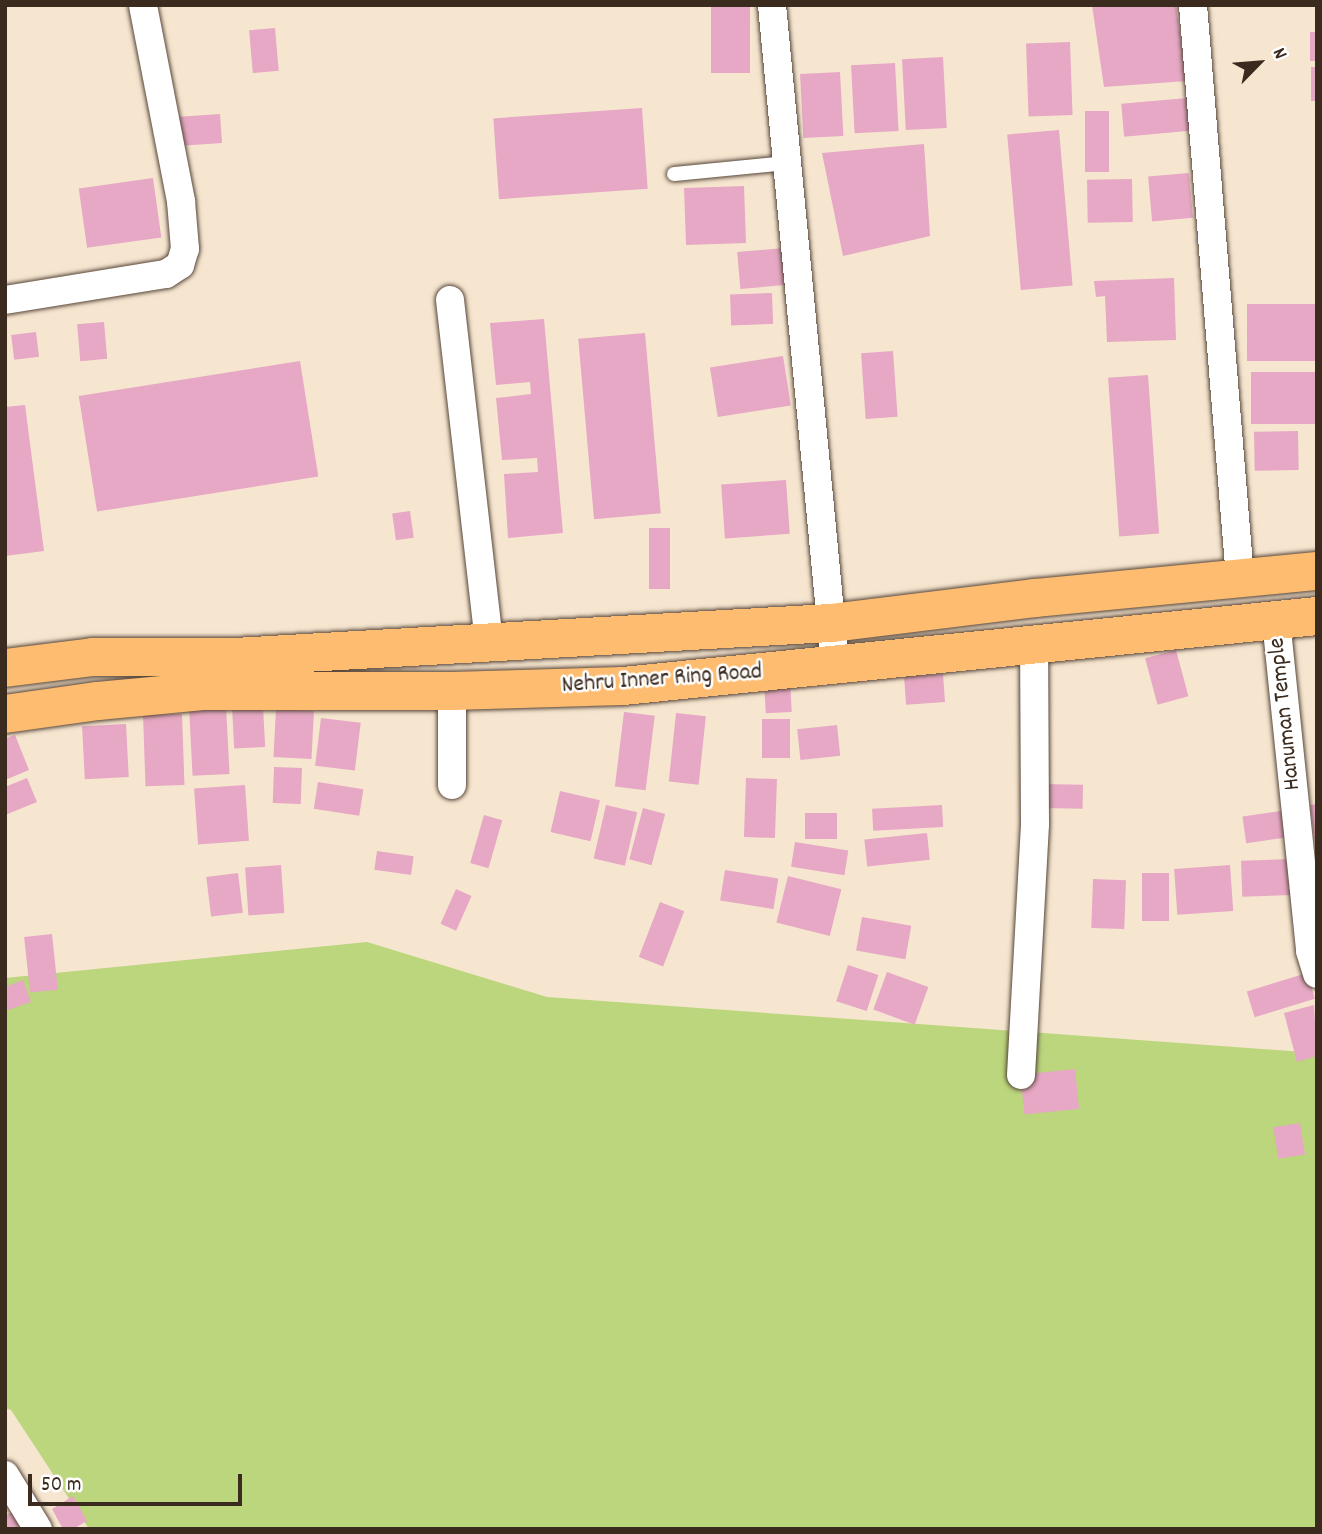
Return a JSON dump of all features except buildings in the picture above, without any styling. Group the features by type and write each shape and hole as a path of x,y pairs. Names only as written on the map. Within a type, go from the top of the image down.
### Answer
{"main road":[{"name":"Nehru Inner Ring Road","path":"5,668 93,657 235,657 831,623 1035,598 1317,571"},
{"name":"Nehru Inner Ring Road","path":"5,714 203,691 452,691 623,686 1317,616"}],"street":[{"path":"5,300 166,274 180,265 185,249 181,201 143,5"},
{"path":"772,5 835,664"},
{"path":"1193,5 1240,578"},
{"path":"450,300 489,644"},
{"name":"Hanuman Temple","path":"1276,621 1310,951 1317,974"},
{"path":"1021,1075 1035,824 1034,644"},
{"path":"452,691 452,785"},
{"path":"5,1475 38,1529"}],"lane":[{"path":"674,174 787,163"}],"green space":[{"path":"367,942 547,997 1317,1053 1317,1529 89,1529 11,1410 5,1408 5,978"}]}
